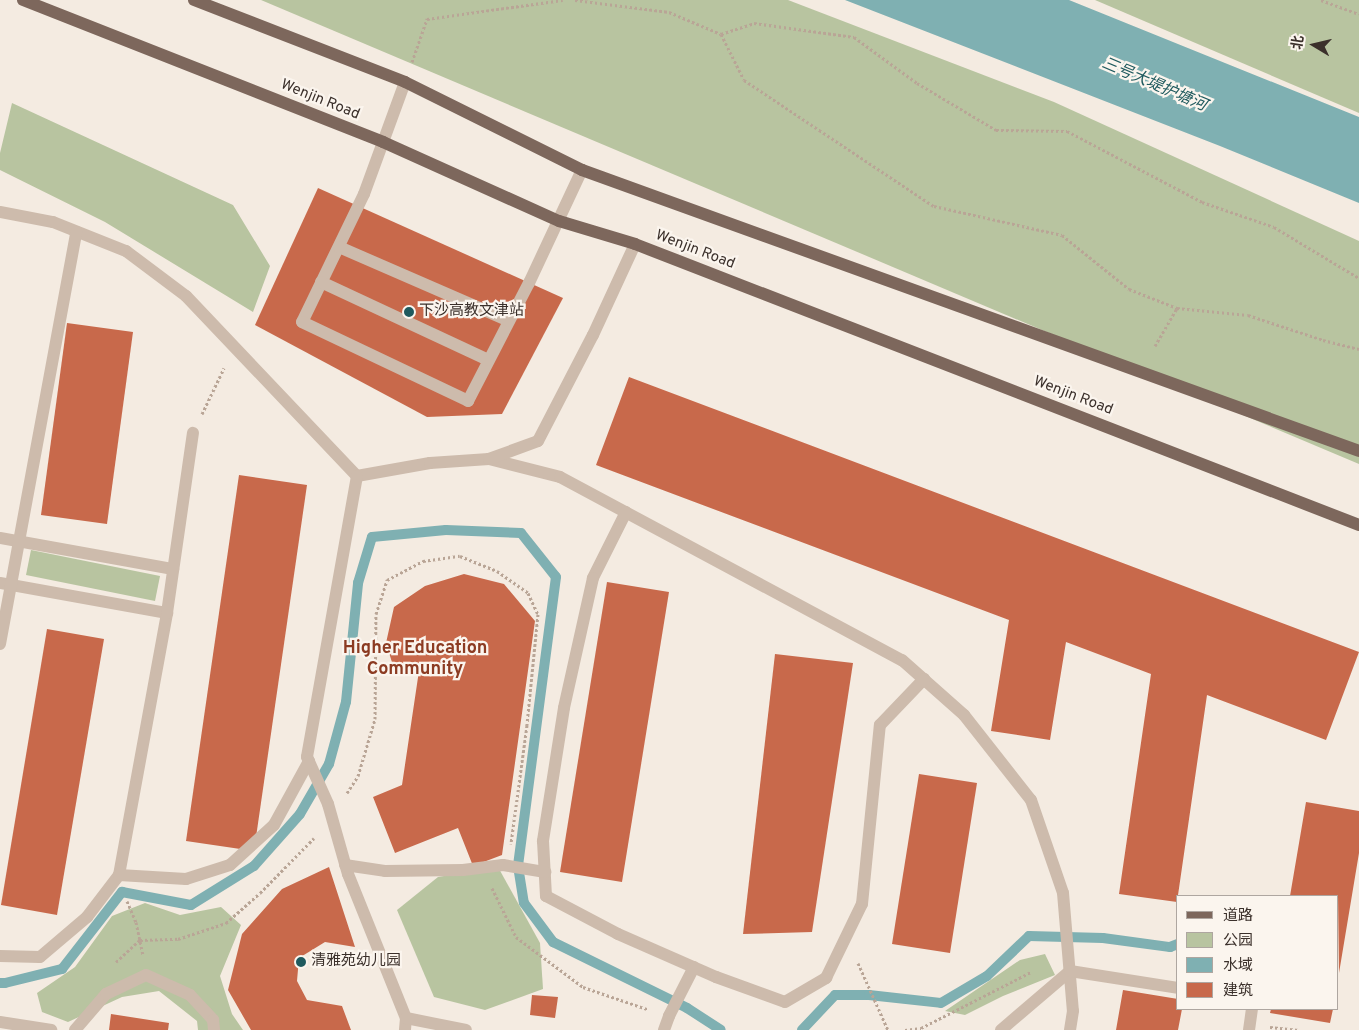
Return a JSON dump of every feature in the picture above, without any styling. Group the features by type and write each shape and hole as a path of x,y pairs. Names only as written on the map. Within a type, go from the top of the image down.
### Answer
{"main road":[{"name":"Wenjin Road","path":"23,0 383,142 559,221 635,244 1359,524"},
{"path":"194,0 405,82 582,170 1359,451"}],"street":[{"path":"405,82 364,194 302,322 468,401 559,221 582,170"},
{"path":"0,212 53,222 126,251 186,296 356,476"},
{"path":"0,644 6,584 19,540 76,232"},
{"path":"356,476 430,463 489,459 538,441 593,335 635,244"},
{"path":"339,247 509,321"},
{"path":"321,282 488,360"},
{"path":"0,956 40,957 87,917 119,875 166,613 193,433"},
{"path":"489,459 560,477 902,660 964,715 1031,800 1063,893 1073,1011 1070,1030"},
{"path":"356,476 307,757 328,804 345,865 406,1024 466,1030"},
{"path":"626,512 593,578 561,727 543,842 542,872 546,896 618,934 694,967 785,1002 826,978 862,904 880,725 924,679"},
{"path":"0,538 173,569"},
{"path":"6,584 166,613"},
{"path":"119,875 186,879 230,865 274,825 309,761"},
{"path":"345,865 385,871 463,870 504,865 542,872"},
{"path":"1069,965 1176,988"},
{"path":"1001,1030 1069,965"},
{"path":"667,1021 694,967"},
{"path":"75,1030 106,994 146,975 190,995 214,1020 214,1030"},
{"path":"1249,1030 1252,1010"},
{"path":"0,1022 51,1030"}],"path":[{"path":"405,82 427,19 563,0"},
{"path":"575,0 669,12 721,34 754,24 854,36 917,83 996,130 1067,131 1202,202 1274,227 1359,278"},
{"path":"1321,0 1359,14"},
{"path":"721,34 744,80 934,206 1062,235 1129,289 1176,308 1248,315 1324,340 1359,349"},
{"path":"1155,346 1176,308"},
{"path":"193,433 234,347"},
{"path":"113,965 140,940 178,939 226,923 260,893 332,818 358,776 375,719 376,614 387,580 423,561 460,556 497,571 528,593 538,614 527,725 510,852 491,886 516,937 583,987 667,1021"},
{"path":"128,907 136,922 146,975"},
{"path":"905,1030 921,1028 1031,972 1069,965"},
{"path":"864,974 888,1030"}],"green space":[{"path":"261,0 788,0 1054,102 1359,241 1359,464"},
{"path":"1095,0 1359,0 1359,113"},
{"path":"12,103 233,205 270,266 253,312 105,222 0,170 0,153"},
{"path":"31,550 160,576 155,601 26,575"},
{"path":"498,867 540,943 543,989 485,1010 434,997 397,910 438,877"},
{"path":"145,903 180,915 221,907 241,925 220,976 232,1014 243,1030 198,1030 197,1021 159,991 122,997 68,1022 42,1012 37,993 75,967 112,916"},
{"path":"1045,954 1055,975 1003,996 965,1015 945,1011 1020,960"}],"water":[{"name":"三号大堤护塘河","path":"845,0 1069,0 1359,117 1359,203 1220,146"}],"building":[{"name":"下沙高教文津站","path":"318,188 563,298 502,414 427,417 255,325"},
{"path":"67,323 133,332 107,524 41,515"},
{"path":"629,377 1359,652 1326,740 1207,695 1176,902 1119,894 1151,674 1066,642 1050,740 991,731 1009,620 596,465"},
{"path":"239,475 307,485 254,851 186,841"},
{"path":"464,574 504,584 535,621 502,855 473,866 458,828 395,853 373,797 402,785 420,664 395,672 386,643 394,607 425,586"},
{"path":"607,582 669,592 622,882 560,872"},
{"path":"47,629 104,639 57,915 1,905"},
{"path":"775,654 853,663 812,932 743,934"},
{"path":"919,774 977,783 950,953 892,944"},
{"path":"1306,802 1359,811 1359,853 1339,973 1339,895 1290,895"},
{"name":"清雅苑幼儿园","path":"329,867 355,947 325,942 299,958 297,981 307,1000 342,1006 351,1030 251,1030 228,990 242,934 282,889"},
{"path":"1123,990 1176,999 1176,1010 1182,1010 1178,1030 1116,1030"},
{"path":"532,995 558,997 555,1018 530,1015"},
{"path":"1271,1010 1333,1010 1330,1023 1270,1013"},
{"path":"111,1014 169,1023 168,1030 109,1030"}],"waterway":[{"path":"0,983 62,969 122,892 191,905 254,866 300,814 329,764 346,702 358,583 372,537 446,530 521,533 556,577 518,866 524,903 553,942 687,1008 721,1030"},
{"path":"802,1030 835,995 869,995 941,1003 987,976 1029,936 1103,938 1170,947 1176,945"}],"place":[{"name":"下沙高教文津站","path":"409,312"},
{"name":"清雅苑幼儿园","path":"301,962"}],"district":[{"name":"Higher Education Community","path":"415,660"}]}
